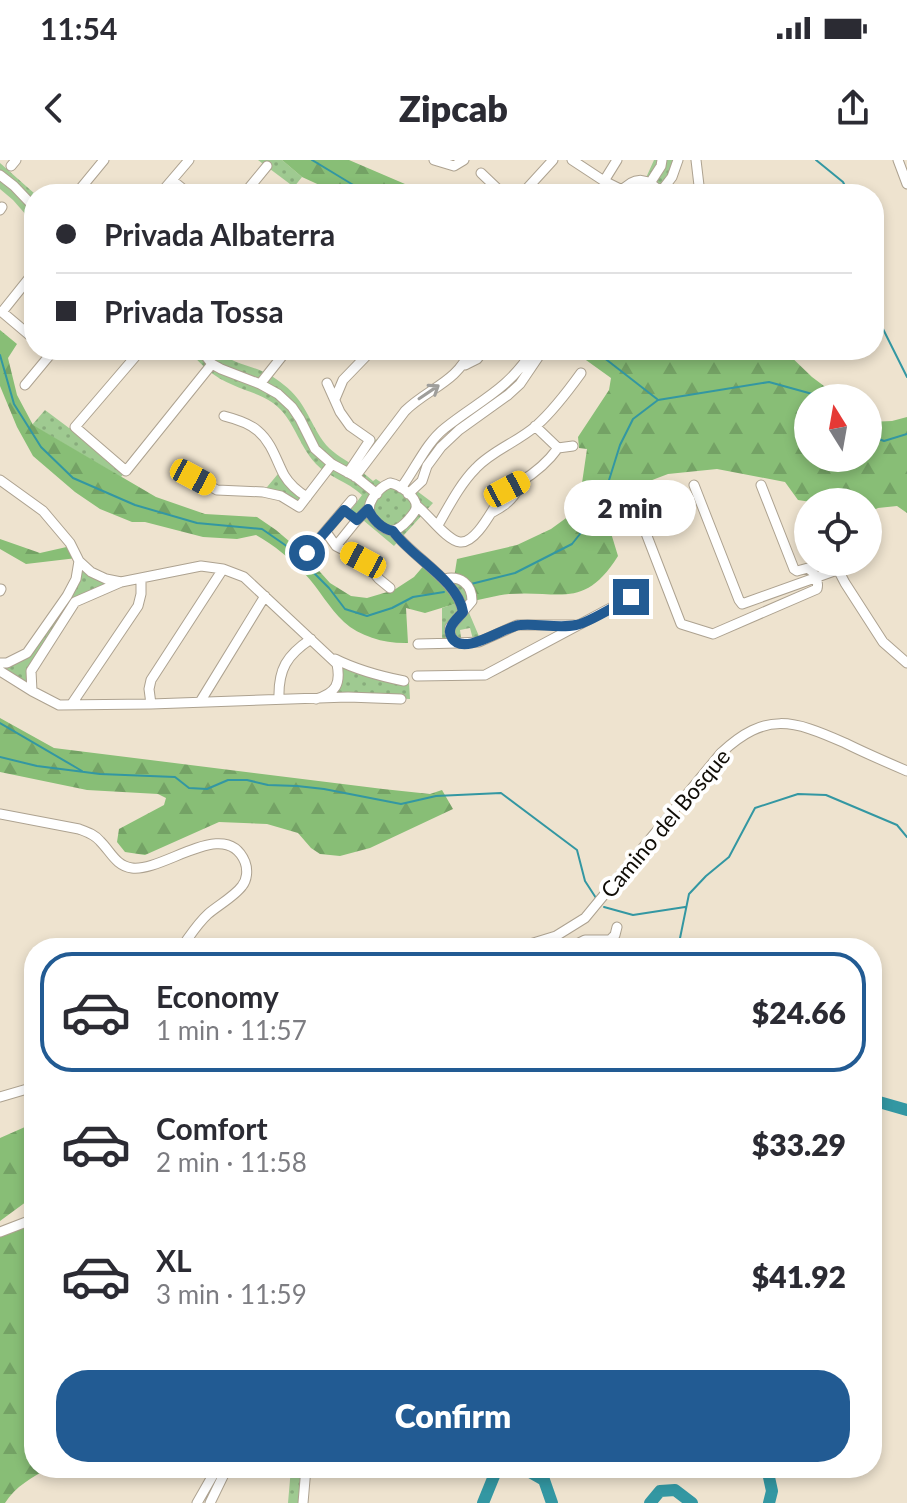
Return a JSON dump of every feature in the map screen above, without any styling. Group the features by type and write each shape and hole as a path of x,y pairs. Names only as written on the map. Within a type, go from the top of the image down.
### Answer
{"street":[{"path":"84,184 104,160"},
{"path":"169,184 189,160"},
{"path":"434,160 454,166 464,160"},
{"path":"531,184 553,160"},
{"path":"572,160 609,184"},
{"path":"604,181 617,160"},
{"path":"629,184 641,180 651,182 662,160"},
{"path":"667,184 678,160"},
{"path":"696,160 699,184"},
{"path":"898,160 907,184"},
{"path":"252,184 267,166"},
{"path":"481,173 493,184"},
{"path":"0,175 24,196"},
{"path":"172,180 177,184"},
{"path":"24,284 2,312 24,331"},
{"path":"25,385 44,360"},
{"path":"132,360 75,427 126,471 212,364"},
{"path":"209,360 228,373 278,394 292,407 315,449 377,494"},
{"path":"260,384 279,360"},
{"path":"335,399 343,380 362,360"},
{"path":"465,365 467,360"},
{"path":"351,475 389,435 414,402 475,360"},
{"path":"406,488 422,481 423,464 436,436 504,386 527,360"},
{"path":"423,464 450,438 520,384 536,360"},
{"path":"438,525 475,469 535,426 581,373"},
{"path":"327,383 350,426 370,438 389,435"},
{"path":"224,416 258,431 296,490 307,497"},
{"path":"535,426 558,448"},
{"path":"351,475 370,438"},
{"path":"417,506 415,513 400,529 393,531 371,517 368,509 369,503 385,485 395,484 406,488 417,506 455,541 463,543 471,539 493,512 507,489 550,460 558,448 573,446"},
{"path":"181,466 193,477 217,490 257,491 289,500 299,507 332,464"},
{"path":"0,480 43,511 70,543 79,561 91,572 121,582"},
{"path":"694,485 742,604 817,577"},
{"path":"642,523 681,624 713,634 817,589 817,577 808,568 794,569 761,485"},
{"path":"289,500 296,490"},
{"path":"307,553 352,500"},
{"path":"336,546 368,509"},
{"path":"344,510 357,520"},
{"path":"393,531 399,540 444,579 459,599 463,612"},
{"path":"326,532 336,546 363,560 390,588"},
{"path":"0,663 7,663 27,653 67,596 76,579 79,561"},
{"path":"32,691 31,671 75,602 121,582 201,566 223,569 244,577 337,664 339,678 336,687 328,696 316,699"},
{"path":"151,704 151,680 223,569"},
{"path":"841,576 883,642 907,663"},
{"path":"71,705 138,606 141,579"},
{"path":"444,579 462,580 470,589 472,601 450,627 452,639 458,643"},
{"path":"200,702 265,596"},
{"path":"417,676 485,675 631,597"},
{"path":"418,644 479,642 517,625 577,625"},
{"path":"279,699 279,682 284,665 296,650 311,639"},
{"path":"329,655 376,676 404,681"},
{"path":"0,671 59,705 348,697 401,699"},
{"name":"Camino del Bosque","path":"550,938 585,918 721,753 751,730 774,724 802,726 907,771"},
{"path":"0,814 91,833 114,859 124,867 136,869 150,867 214,843 227,845 245,863 247,875 242,887 199,922 188,938"},
{"path":"612,938 617,927"},
{"path":"0,1097 24,1090"},
{"path":"0,1232 24,1223"},
{"path":"197,1503 211,1478"},
{"path":"210,1503 222,1478"},
{"path":"303,1503 305,1478"}],"green space":[{"path":"258,160 282,160 302,177 296,184 290,184"},
{"path":"282,160 349,160 405,184 317,184 302,177"},
{"path":"654,160 678,160 667,184 638,184 645,180"},
{"path":"0,163 24,184 24,213 13,200 0,189"},
{"path":"0,330 17,344 8,358 17,395 33,425 156,497 205,514 257,517 303,553 330,583 351,596 367,598 394,590 414,577 426,563 461,602 425,613 406,608 408,643 383,641 366,636 344,622 300,568 256,535 237,539 203,537 145,522 132,522 100,509 33,456 0,386"},
{"path":"198,360 234,360 276,379 297,398 326,445 353,465 374,440 380,439 361,471 373,481 376,479 408,493 413,488 433,503 394,546 351,510 362,495 316,464 280,409 263,397 226,382"},
{"path":"586,360 794,360 821,384 794,384 794,472 882,472 882,421 907,417 907,513 897,506 882,508 882,488 794,488 794,494 785,482 717,469 668,474 647,482 635,497 625,528 611,533 618,556 594,584 570,594 509,594 472,601 472,597 454,578 457,559 517,545 551,529 573,513 587,449 579,448 578,437 609,390 611,378"},
{"path":"45,410 69,428 75,427 126,471 121,477 32,425"},
{"path":"282,469 307,497 299,507 263,492"},
{"path":"0,539 40,553 71,546 77,558 26,564 0,549"},
{"path":"79,561 121,582 75,602 37,659 32,691 0,671 0,663 27,653 67,596"},
{"path":"449,578 470,589 467,608 481,641 474,643 470,628 460,630 462,644 442,644 442,608 460,602"},
{"path":"337,664 409,682 410,699 328,695 336,687"},
{"path":"0,718 54,748 383,789 430,794 442,790 453,809 370,848 340,856 320,854 298,833 267,824 219,822 145,855 125,852 117,842 119,829 164,805 166,798 158,794 87,790 0,772"},
{"path":"24,1127 24,1203 0,1221 0,1138"},
{"path":"24,1223 24,1478 32,1478 5,1503 0,1503 0,1232"},
{"path":"290,1478 305,1478 303,1503 288,1503"}],"waterway":[{"path":"312,160 352,184"},
{"path":"816,160 844,184"},
{"path":"884,331 907,377"},
{"path":"0,355 14,404 41,447 73,478 135,505 197,523 262,529 288,547 329,588 345,609 367,616 413,597 444,592"},
{"path":"607,360 657,399"},
{"path":"471,584 515,573 572,544 600,509 620,445 633,419 658,400 769,382 794,389"},
{"path":"882,440 907,434"},
{"path":"0,723 82,771"},
{"path":"0,757 37,766 100,774 175,777 189,788 207,789 228,780 247,780 268,785 324,789 401,804 436,796 501,793 577,850 585,881 596,898"},
{"path":"680,938 689,894 729,857 755,808 798,794 826,795 897,825 907,837"},
{"path":"604,907 633,915 685,907"},
{"path":"882,1103 907,1110"},
{"path":"483,1503 493,1478"},
{"path":"540,1478 552,1503"},
{"path":"769,1478 772,1491 769,1503"},
{"path":"650,1503 660,1491 675,1490 692,1503"}],"route":[{"path":"307,553 344,510 357,520 368,509 371,517 393,531 399,540 444,579 459,599 463,612 450,627 450,633 452,639 465,644 479,642 517,625 577,625 631,597"}]}
